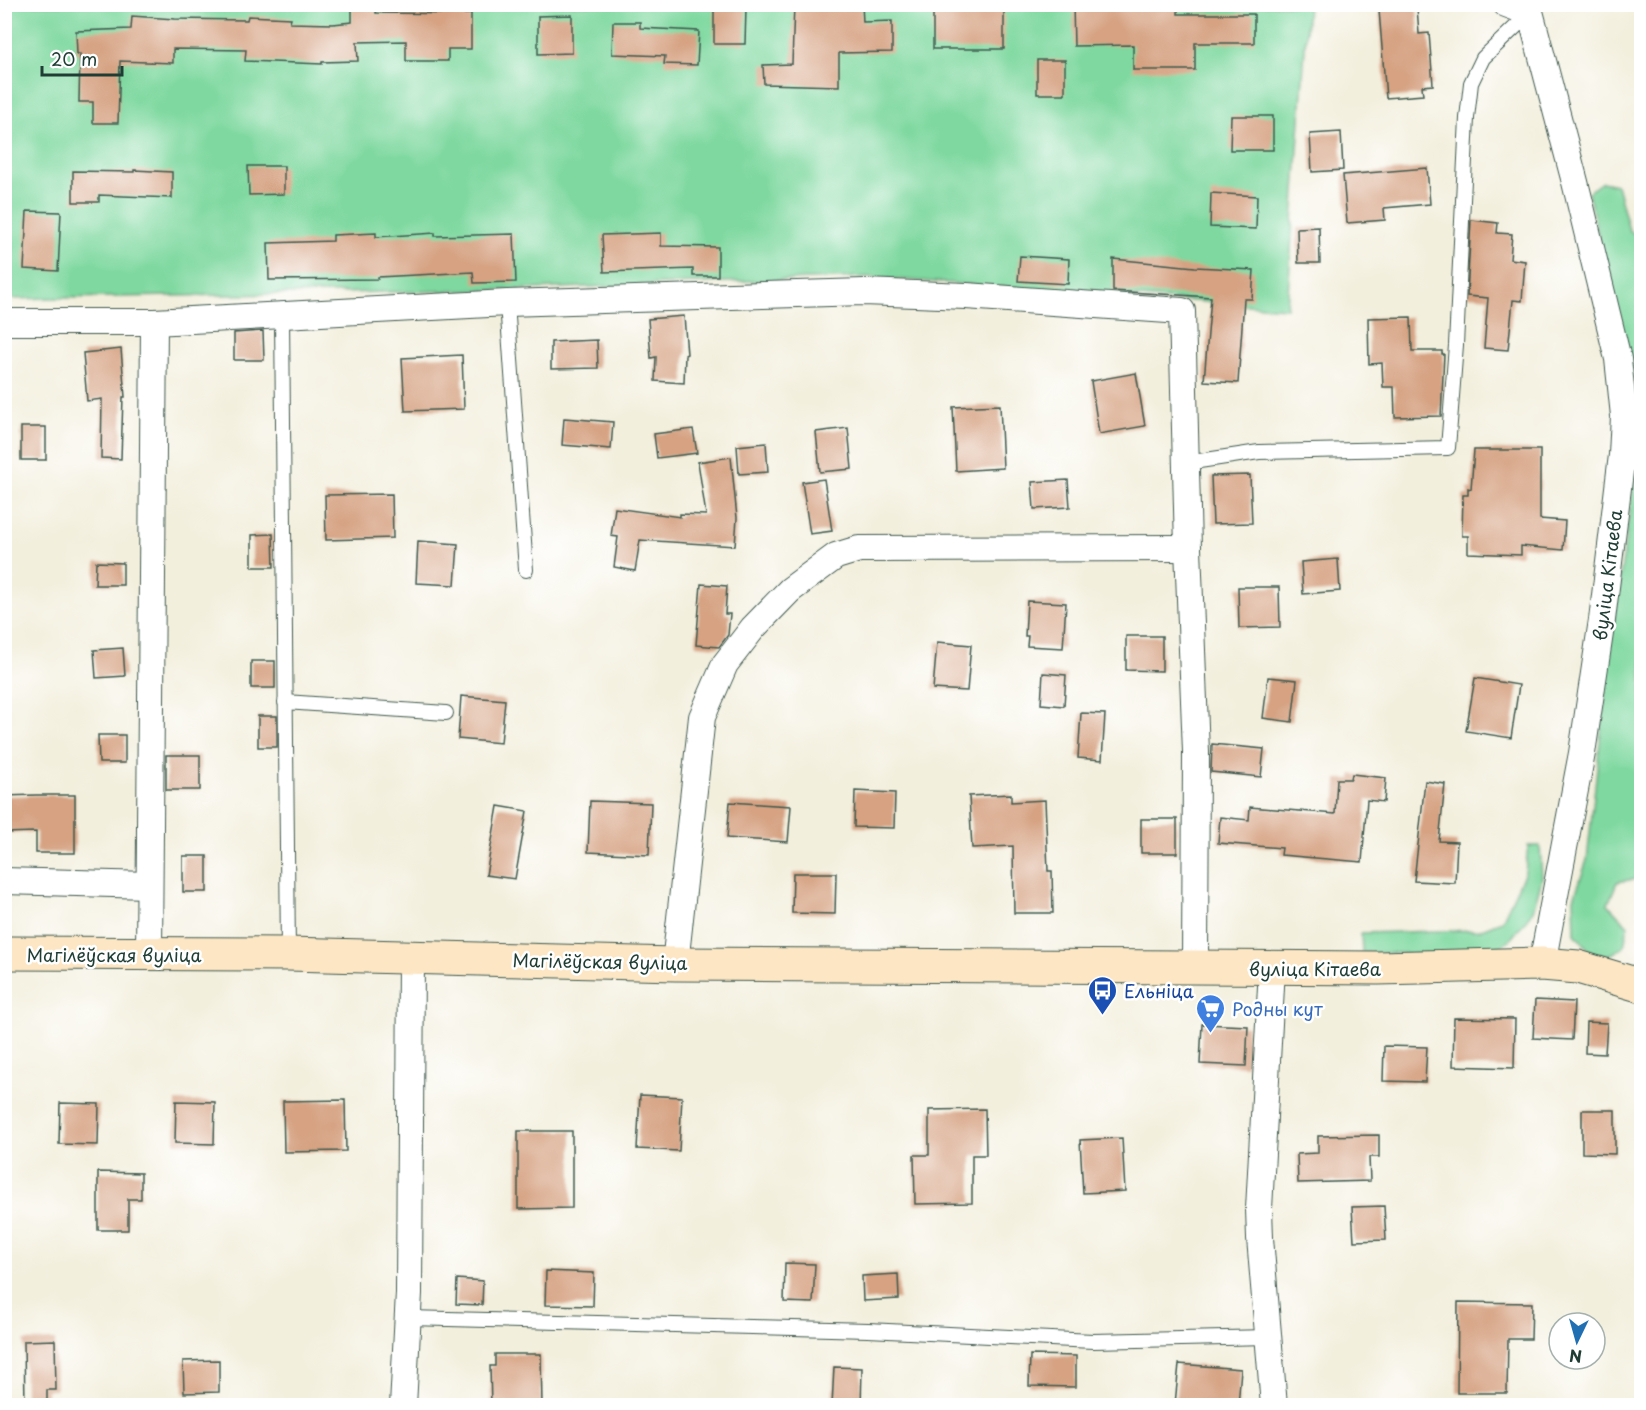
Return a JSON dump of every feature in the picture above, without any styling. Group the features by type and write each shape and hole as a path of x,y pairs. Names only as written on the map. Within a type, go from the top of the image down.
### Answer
{"main road":[{"name":"Магілёўская вуліца","path":"4,953 288,954 675,963 1195,967"},
{"name":"вуліца Кітаева","path":"1195,967 1378,968 1542,964 1578,967 1641,986"}],"street":[{"path":"1506,4 1529,9"},
{"name":"вуліца Кітаева","path":"1529,9 1575,182 1618,359 1624,416 1622,455 1602,620 1582,753 1542,964"},
{"path":"4,322 154,322 507,303 864,292 966,296 1182,311 1196,752 1195,967"},
{"path":"149,955 154,322"},
{"path":"675,963 702,717 725,664 753,628 790,590 836,556 859,549 1188,548"},
{"path":"4,882 149,885"},
{"path":"403,1406 411,1194 411,956"},
{"path":"1272,968 1259,1209 1274,1406"}],"lane":[{"path":"1186,463 1259,452 1448,448 1456,345 1467,118 1472,83 1483,58 1529,9"},
{"path":"507,303 526,570"},
{"path":"282,316 288,954"},
{"path":"285,702 446,713"},
{"path":"408,1318 868,1330 1093,1341 1269,1337"}],"green space":[{"path":"4,5 1308,5 1287,308 867,277 505,290 5,299"},
{"path":"1602,182 1617,185 1629,230 1642,239 1642,878 1617,882 1608,904 1628,926 1624,946 1612,954 1595,957 1575,934 1574,898 1587,860 1610,648 1641,434 1639,384 1623,338 1588,192"},
{"path":"1528,846 1540,846 1542,878 1533,911 1510,940 1487,956 1362,952 1361,933 1479,930 1502,921 1525,872"}],"building":[{"path":"794,4 862,4 863,22 892,21 892,52 839,53 839,86 764,84 763,65 792,64"},
{"path":"1073,4 1178,4 1178,14 1254,14 1254,43 1195,43 1195,70 1133,70 1133,45 1074,46"},
{"path":"1417,7 1419,34 1429,33 1433,85 1422,86 1423,95 1386,98 1379,10"},
{"path":"376,8 376,13 471,14 471,49 448,49 448,61 406,61 406,41 357,42 358,61 322,62 322,64 245,61 246,50 173,49 173,63 120,61 118,123 93,123 93,102 79,102 80,54 77,54 76,31 131,29 132,16 247,20 248,16 291,18 290,23 333,24 352,22 352,9"},
{"path":"714,8 746,8 745,44 714,44"},
{"path":"979,8 1004,8 1004,49 933,49 933,11 979,10"},
{"path":"572,15 572,53 538,54 538,16"},
{"path":"613,22 640,22 640,28 699,31 697,65 664,64 665,56 612,54"},
{"path":"1037,60 1065,60 1065,94 1037,94"},
{"path":"1231,116 1273,116 1273,150 1230,150"},
{"path":"1341,132 1343,170 1312,172 1310,134"},
{"path":"248,166 284,166 284,194 249,195"},
{"path":"1427,168 1430,204 1384,208 1385,220 1347,223 1343,175"},
{"path":"134,170 172,172 172,198 99,195 99,202 73,202 73,171 134,172"},
{"path":"1211,193 1257,196 1256,229 1210,227"},
{"path":"27,211 61,212 58,271 24,269"},
{"path":"1471,220 1498,223 1497,233 1512,234 1510,259 1525,261 1522,301 1513,300 1508,350 1484,348 1488,298 1467,296"},
{"path":"1319,227 1320,263 1298,263 1297,228"},
{"path":"376,233 376,237 435,233 435,236 514,234 516,282 474,283 473,272 378,277 378,279 269,280 268,243 333,241 333,235"},
{"path":"661,233 661,246 718,247 718,276 693,276 693,269 604,272 602,235"},
{"path":"1020,256 1069,259 1068,284 1018,281"},
{"path":"1113,259 1254,270 1252,299 1244,299 1238,383 1204,381 1211,297 1113,291"},
{"path":"684,316 687,354 685,355 684,383 655,381 656,357 651,358 648,319"},
{"path":"1411,317 1412,351 1442,351 1444,354 1441,416 1395,417 1394,387 1383,387 1382,363 1369,364 1368,318"},
{"path":"263,331 264,360 234,360 234,333"},
{"path":"597,340 598,368 551,369 551,342"},
{"path":"121,349 125,397 123,397 121,459 101,458 102,399 87,401 83,353"},
{"path":"462,355 464,409 405,411 402,358"},
{"path":"1136,373 1145,426 1099,434 1091,381"},
{"path":"1000,405 1003,468 956,471 953,407"},
{"path":"564,418 613,422 611,449 562,445"},
{"path":"21,427 46,427 46,460 21,460"},
{"path":"848,428 852,469 820,472 816,432"},
{"path":"693,429 697,453 657,458 654,434"},
{"path":"766,443 768,472 739,474 737,446"},
{"path":"1474,450 1540,450 1540,519 1565,521 1563,550 1521,546 1521,555 1468,553 1468,536 1462,536 1463,495 1468,495 1468,488 1471,489"},
{"path":"731,457 737,518 735,546 640,540 635,571 614,567 618,537 611,536 615,508 680,517 680,514 706,515 698,462"},
{"path":"1250,475 1252,523 1213,524 1211,476"},
{"path":"824,479 832,531 810,534 802,482"},
{"path":"1068,480 1070,507 1034,509 1032,482"},
{"path":"392,494 393,538 326,540 325,495"},
{"path":"273,534 274,567 252,567 252,535"},
{"path":"418,541 458,544 455,585 416,583"},
{"path":"1338,559 1340,591 1303,594 1301,562"},
{"path":"96,562 123,563 123,585 95,585"},
{"path":"701,584 727,586 725,614 730,614 728,635 719,647 696,645"},
{"path":"1238,587 1279,587 1280,627 1239,628"},
{"path":"1027,601 1066,603 1063,648 1027,646 1028,636 1025,636"},
{"path":"1126,636 1162,636 1162,671 1126,670"},
{"path":"937,642 971,645 967,691 933,689"},
{"path":"123,648 125,676 96,678 94,650"},
{"path":"251,661 275,661 275,688 251,688"},
{"path":"1043,673 1066,675 1064,706 1041,704"},
{"path":"1268,677 1297,680 1292,722 1263,718"},
{"path":"1475,678 1519,685 1511,738 1466,731"},
{"path":"461,696 505,700 501,743 458,739"},
{"path":"1081,713 1105,714 1102,760 1078,758"},
{"path":"258,716 277,716 277,747 258,747"},
{"path":"98,735 125,735 125,763 99,763"},
{"path":"1212,744 1264,749 1261,777 1211,772"},
{"path":"166,755 200,755 200,790 166,790"},
{"path":"1352,774 1386,778 1384,802 1367,800 1362,862 1281,855 1282,848 1218,843 1220,817 1249,820 1250,807 1335,814 1337,779 1351,779"},
{"path":"1425,781 1445,784 1439,841 1457,842 1455,883 1414,881"},
{"path":"855,791 895,793 894,828 854,827"},
{"path":"1011,794 1011,802 1045,800 1048,871 1052,871 1053,913 1014,913 1013,846 972,848 969,796"},
{"path":"75,795 75,853 36,853 36,832 4,833 4,796"},
{"path":"590,801 651,803 649,855 588,852"},
{"path":"730,802 791,806 788,842 727,838"},
{"path":"498,806 527,811 515,879 486,875"},
{"path":"1141,819 1177,819 1177,853 1141,853"},
{"path":"183,856 207,856 207,892 183,892"},
{"path":"793,873 836,873 835,914 792,913"},
{"path":"1535,1000 1574,1002 1572,1040 1533,1038"},
{"path":"1454,1018 1515,1019 1514,1068 1453,1066"},
{"path":"1586,1022 1607,1023 1605,1054 1585,1053"},
{"path":"1202,1024 1248,1026 1246,1066 1200,1064"},
{"path":"1384,1046 1427,1047 1425,1082 1383,1081"},
{"path":"640,1095 682,1097 679,1151 637,1149"},
{"path":"345,1100 346,1151 284,1152 283,1101"},
{"path":"176,1101 215,1102 214,1144 175,1143"},
{"path":"60,1103 99,1104 98,1145 59,1144"},
{"path":"985,1109 986,1155 972,1155 972,1203 915,1204 914,1155 929,1155 929,1110"},
{"path":"1582,1110 1615,1110 1615,1154 1582,1153"},
{"path":"518,1131 572,1131 572,1208 518,1209"},
{"path":"1379,1135 1379,1157 1369,1157 1370,1181 1298,1183 1297,1154 1318,1153 1318,1136"},
{"path":"1122,1138 1125,1191 1083,1193 1080,1140"},
{"path":"98,1172 141,1173 141,1199 128,1199 128,1230 98,1230"},
{"path":"1384,1206 1386,1240 1354,1241 1352,1207"},
{"path":"785,1263 815,1264 813,1303 784,1302"},
{"path":"546,1271 594,1273 593,1306 545,1305"},
{"path":"898,1274 899,1299 863,1301 862,1276"},
{"path":"457,1279 483,1281 482,1305 456,1304"},
{"path":"1458,1302 1532,1303 1531,1339 1508,1339 1507,1393 1457,1393"},
{"path":"55,1340 56,1390 47,1390 47,1406 25,1406 24,1341"},
{"path":"495,1354 541,1354 542,1406 491,1406 490,1366 495,1366"},
{"path":"1030,1355 1076,1356 1076,1387 1029,1386"},
{"path":"219,1360 219,1392 184,1393 183,1361"},
{"path":"1179,1364 1241,1369 1238,1406 1175,1404"},
{"path":"834,1367 862,1368 861,1406 832,1406"}],"place":[{"name":"Ельніца","path":"1103,1016"},
{"name":"Родны кут","path":"1211,1034"}]}
